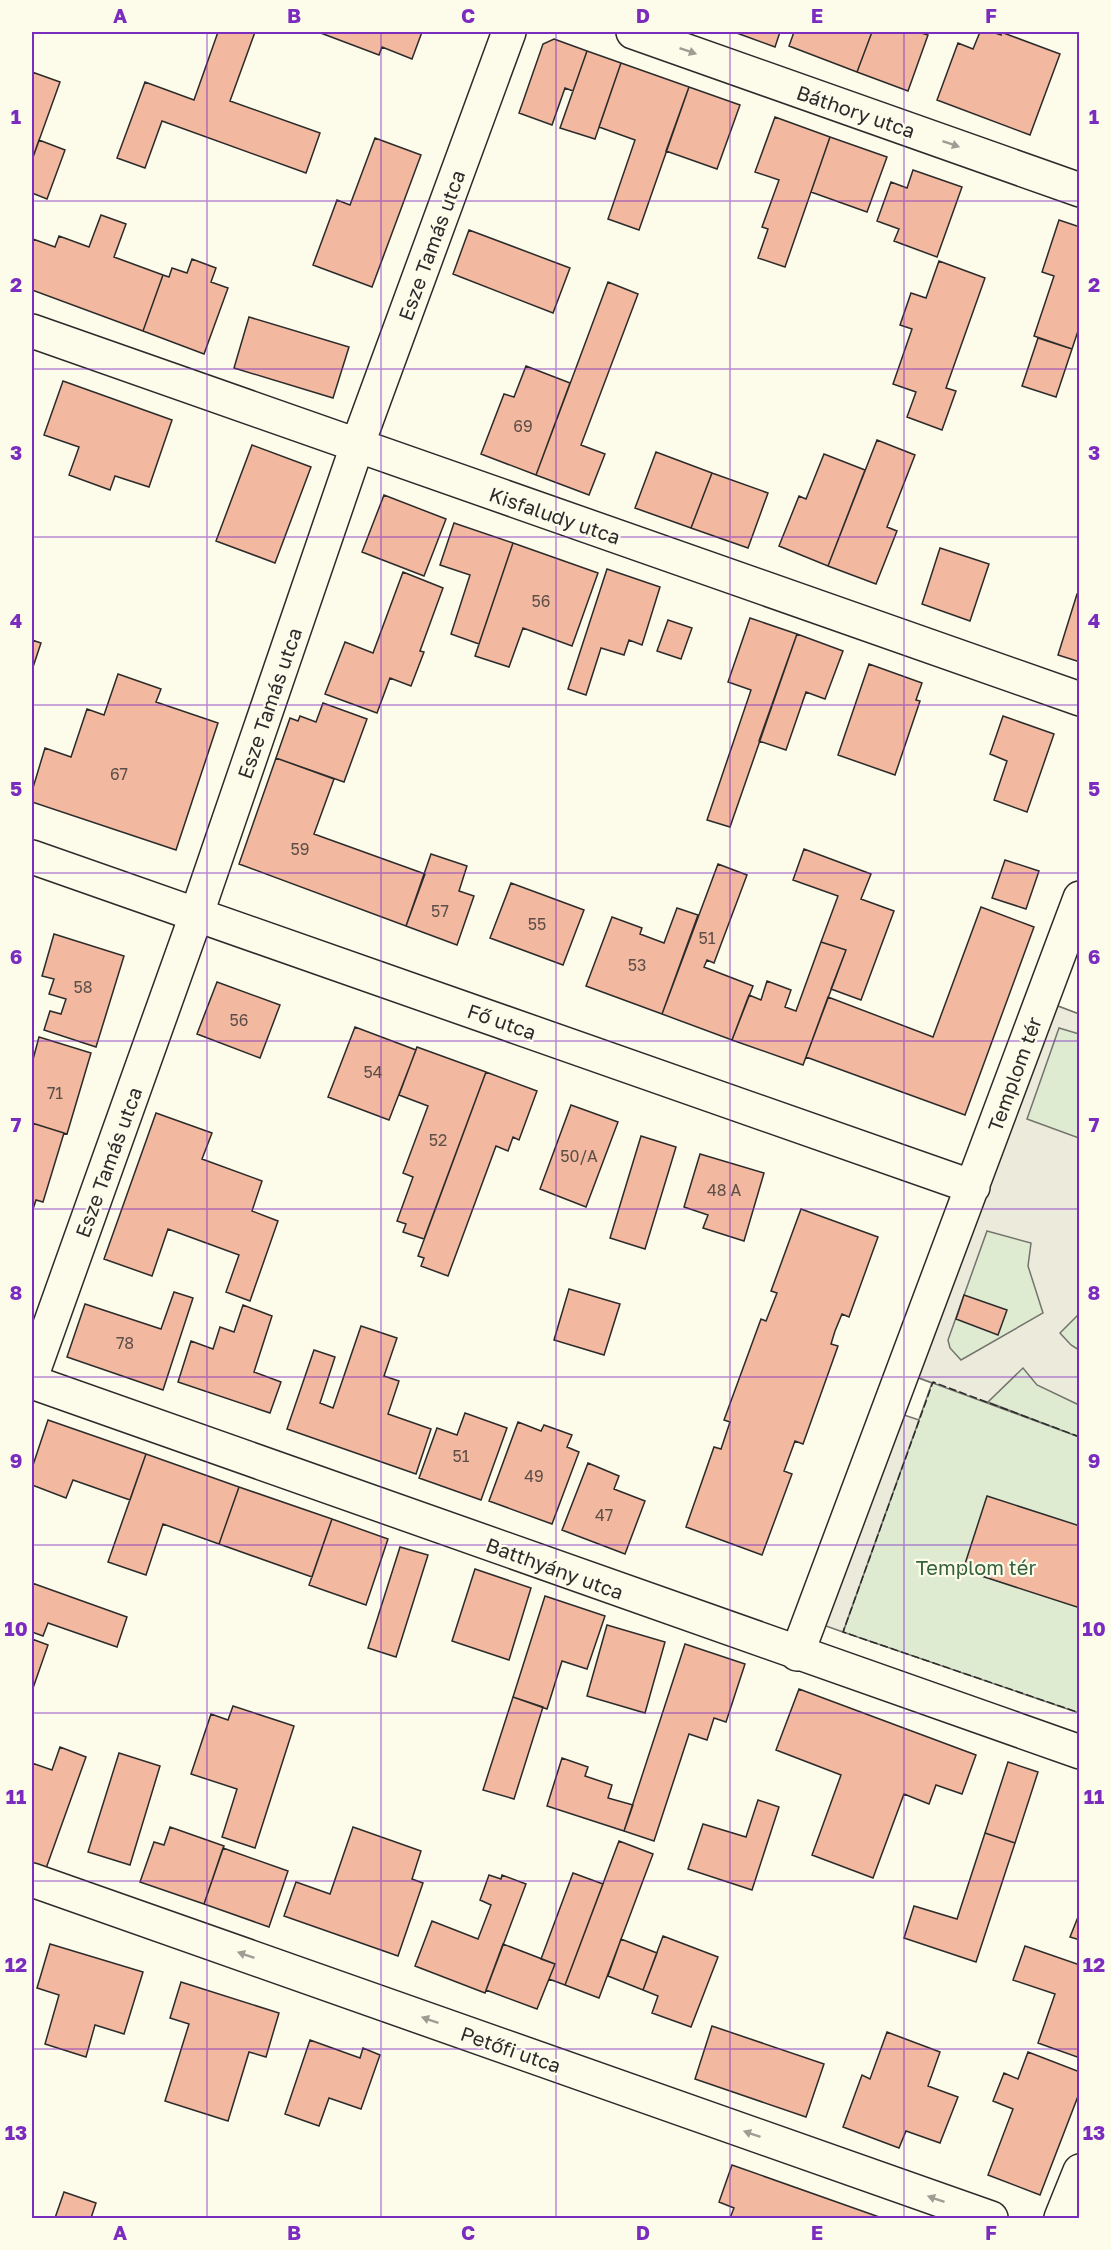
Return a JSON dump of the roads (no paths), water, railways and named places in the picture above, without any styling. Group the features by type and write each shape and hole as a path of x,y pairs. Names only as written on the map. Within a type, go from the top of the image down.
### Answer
{"street":[{"name":"Esze Tamás utca","path":"32,1375 197,913 357,446 509,32"},
{"name":"Báthory utca","path":"633,32 1080,189"},
{"name":"Kisfaludy utca","path":"32,331 1080,699"},
{"name":"Fő utca","path":"32,857 973,1187"},
{"name":"Templom tér","path":"797,1654 1080,898"},
{"name":"Batthyány utca","path":"32,1382 797,1654 1080,1752"},
{"name":"Petőfi utca","path":"32,1880 991,2218"},
{"path":"1061,2218 1080,2171"}]}
